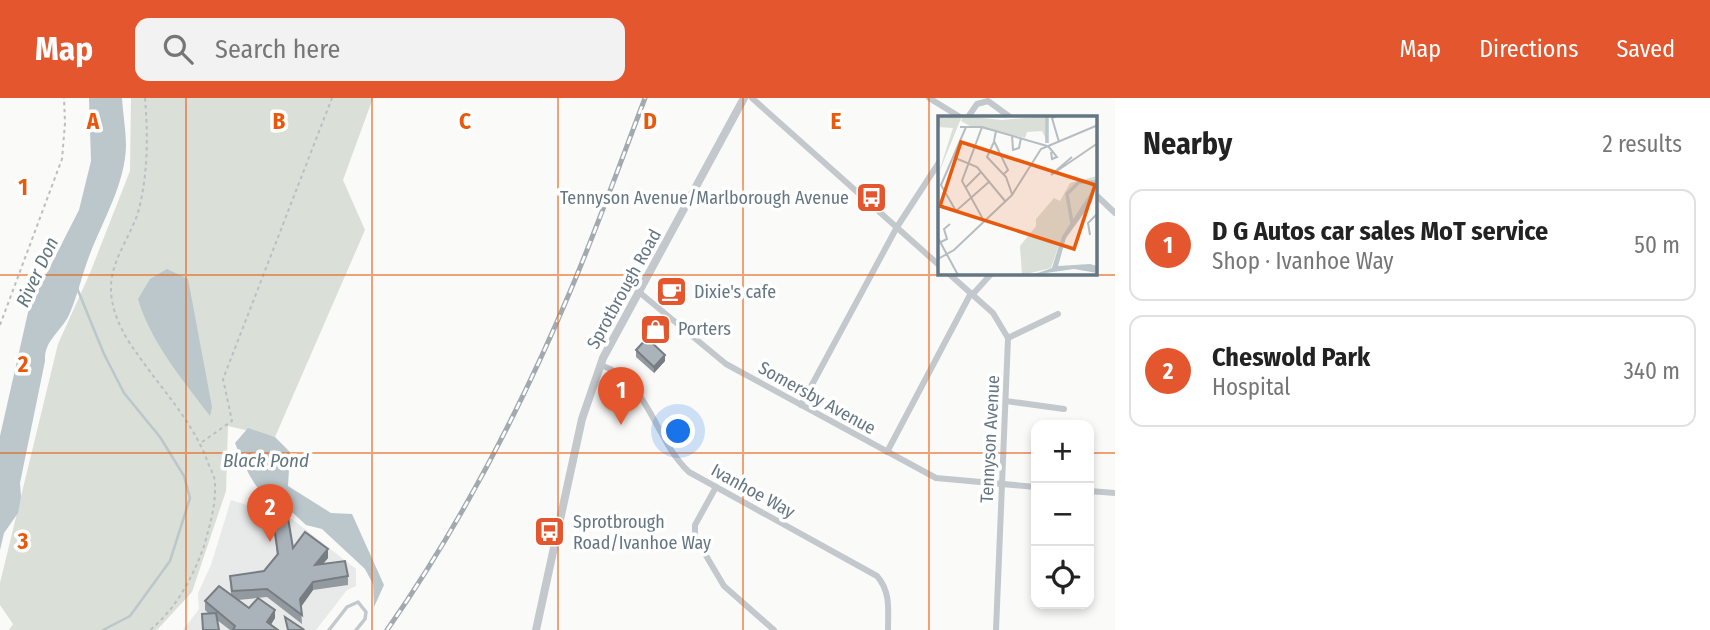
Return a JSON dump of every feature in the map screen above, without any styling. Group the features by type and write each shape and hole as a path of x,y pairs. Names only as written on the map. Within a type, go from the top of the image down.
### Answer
{"street":[{"name":"Sprotbrough Road","path":"536,630 582,419 601,365 744,98"},
{"path":"752,98 938,264"},
{"path":"929,98 958,116"},
{"path":"997,105 1002,98"},
{"path":"969,116 982,101 997,105 1009,116"},
{"path":"801,405 897,227 938,164"},
{"path":"1098,197 1115,212"},
{"path":"950,275 993,313 1008,338 1058,314"},
{"path":"887,452 972,294 990,275"},
{"name":"Somersby Avenue","path":"639,292 726,364 936,478 1031,487"},
{"name":"Tennyson Avenue","path":"996,630 1008,338"},
{"name":"Ivanhoe Way","path":"601,365 623,378 647,404 681,465 689,472 877,576 883,583 889,600 888,630"},
{"path":"1006,401 1064,409"},
{"path":"716,486 695,525 695,537 724,586 774,630"},
{"path":"1094,491 1115,493"}],"lane":[{"path":"329,630 348,607 358,602 366,612 365,619 356,630"}],"path":[{"path":"0,325 62,159 64,98"},
{"path":"145,98 148,142 139,210 113,273 111,289 115,313 127,340 191,426 201,443 215,481 213,517 199,560 179,598 162,620 150,630"},
{"path":"201,443 232,421 223,379 332,98"}],"shaded area":[{"path":"131,98 373,98 343,180 365,230 275,437 228,426 226,491 192,592 157,630 9,630 13,624 0,605 0,583 58,344 90,273 130,171"},
{"path":"231,500 292,519 356,569 356,586 347,590 316,630 183,630 199,609 198,593 211,565"}],"water":[{"path":"89,98 122,98 125,160 118,188 90,254 72,307 66,321 47,347 20,483 18,513 4,533 0,550 0,436 29,308 79,210 91,161"},
{"path":"167,269 188,279 212,407 210,416 159,346 138,299 150,279"},
{"name":"Black Pond","path":"248,428 275,437 290,452 288,486 331,513 352,514 384,585 374,607 373,584 365,569 322,529 306,525 293,513 280,513 259,490 235,443"}],"building":[{"path":"647,338 665,355 654,367 636,350"},
{"path":"288,518 293,548 305,532 328,549 315,565 345,561 348,576 313,582 300,599 302,615 267,589 232,591 230,576 264,571 278,554 273,519"},
{"path":"219,586 249,608 258,598 275,610 267,622 278,630 233,630 235,626 205,601"},
{"path":"216,613 219,630 203,630 202,614"},
{"path":"285,617 303,629 304,630 288,630"}],"waterway":[{"path":"77,288 104,354 124,393 160,437 184,476 190,498 170,561 130,616 103,630"}],"railway":[{"path":"387,630 465,506 511,420 582,264 645,98"}],"place":[{"name":"Tennyson Avenue/Marlborough Avenue","path":"872,198"},
{"name":"Dixie's cafe","path":"671,292"},
{"name":"Porters","path":"655,329"},
{"name":"D G Autos car sales MoT service","path":"621,425"},
{"name":"Sprotbrough Road/Ivanhoe Way","path":"550,532"},
{"name":"Cheswold Park","path":"270,542"}],"water label":[{"name":"River Don","path":"37,272"}]}
